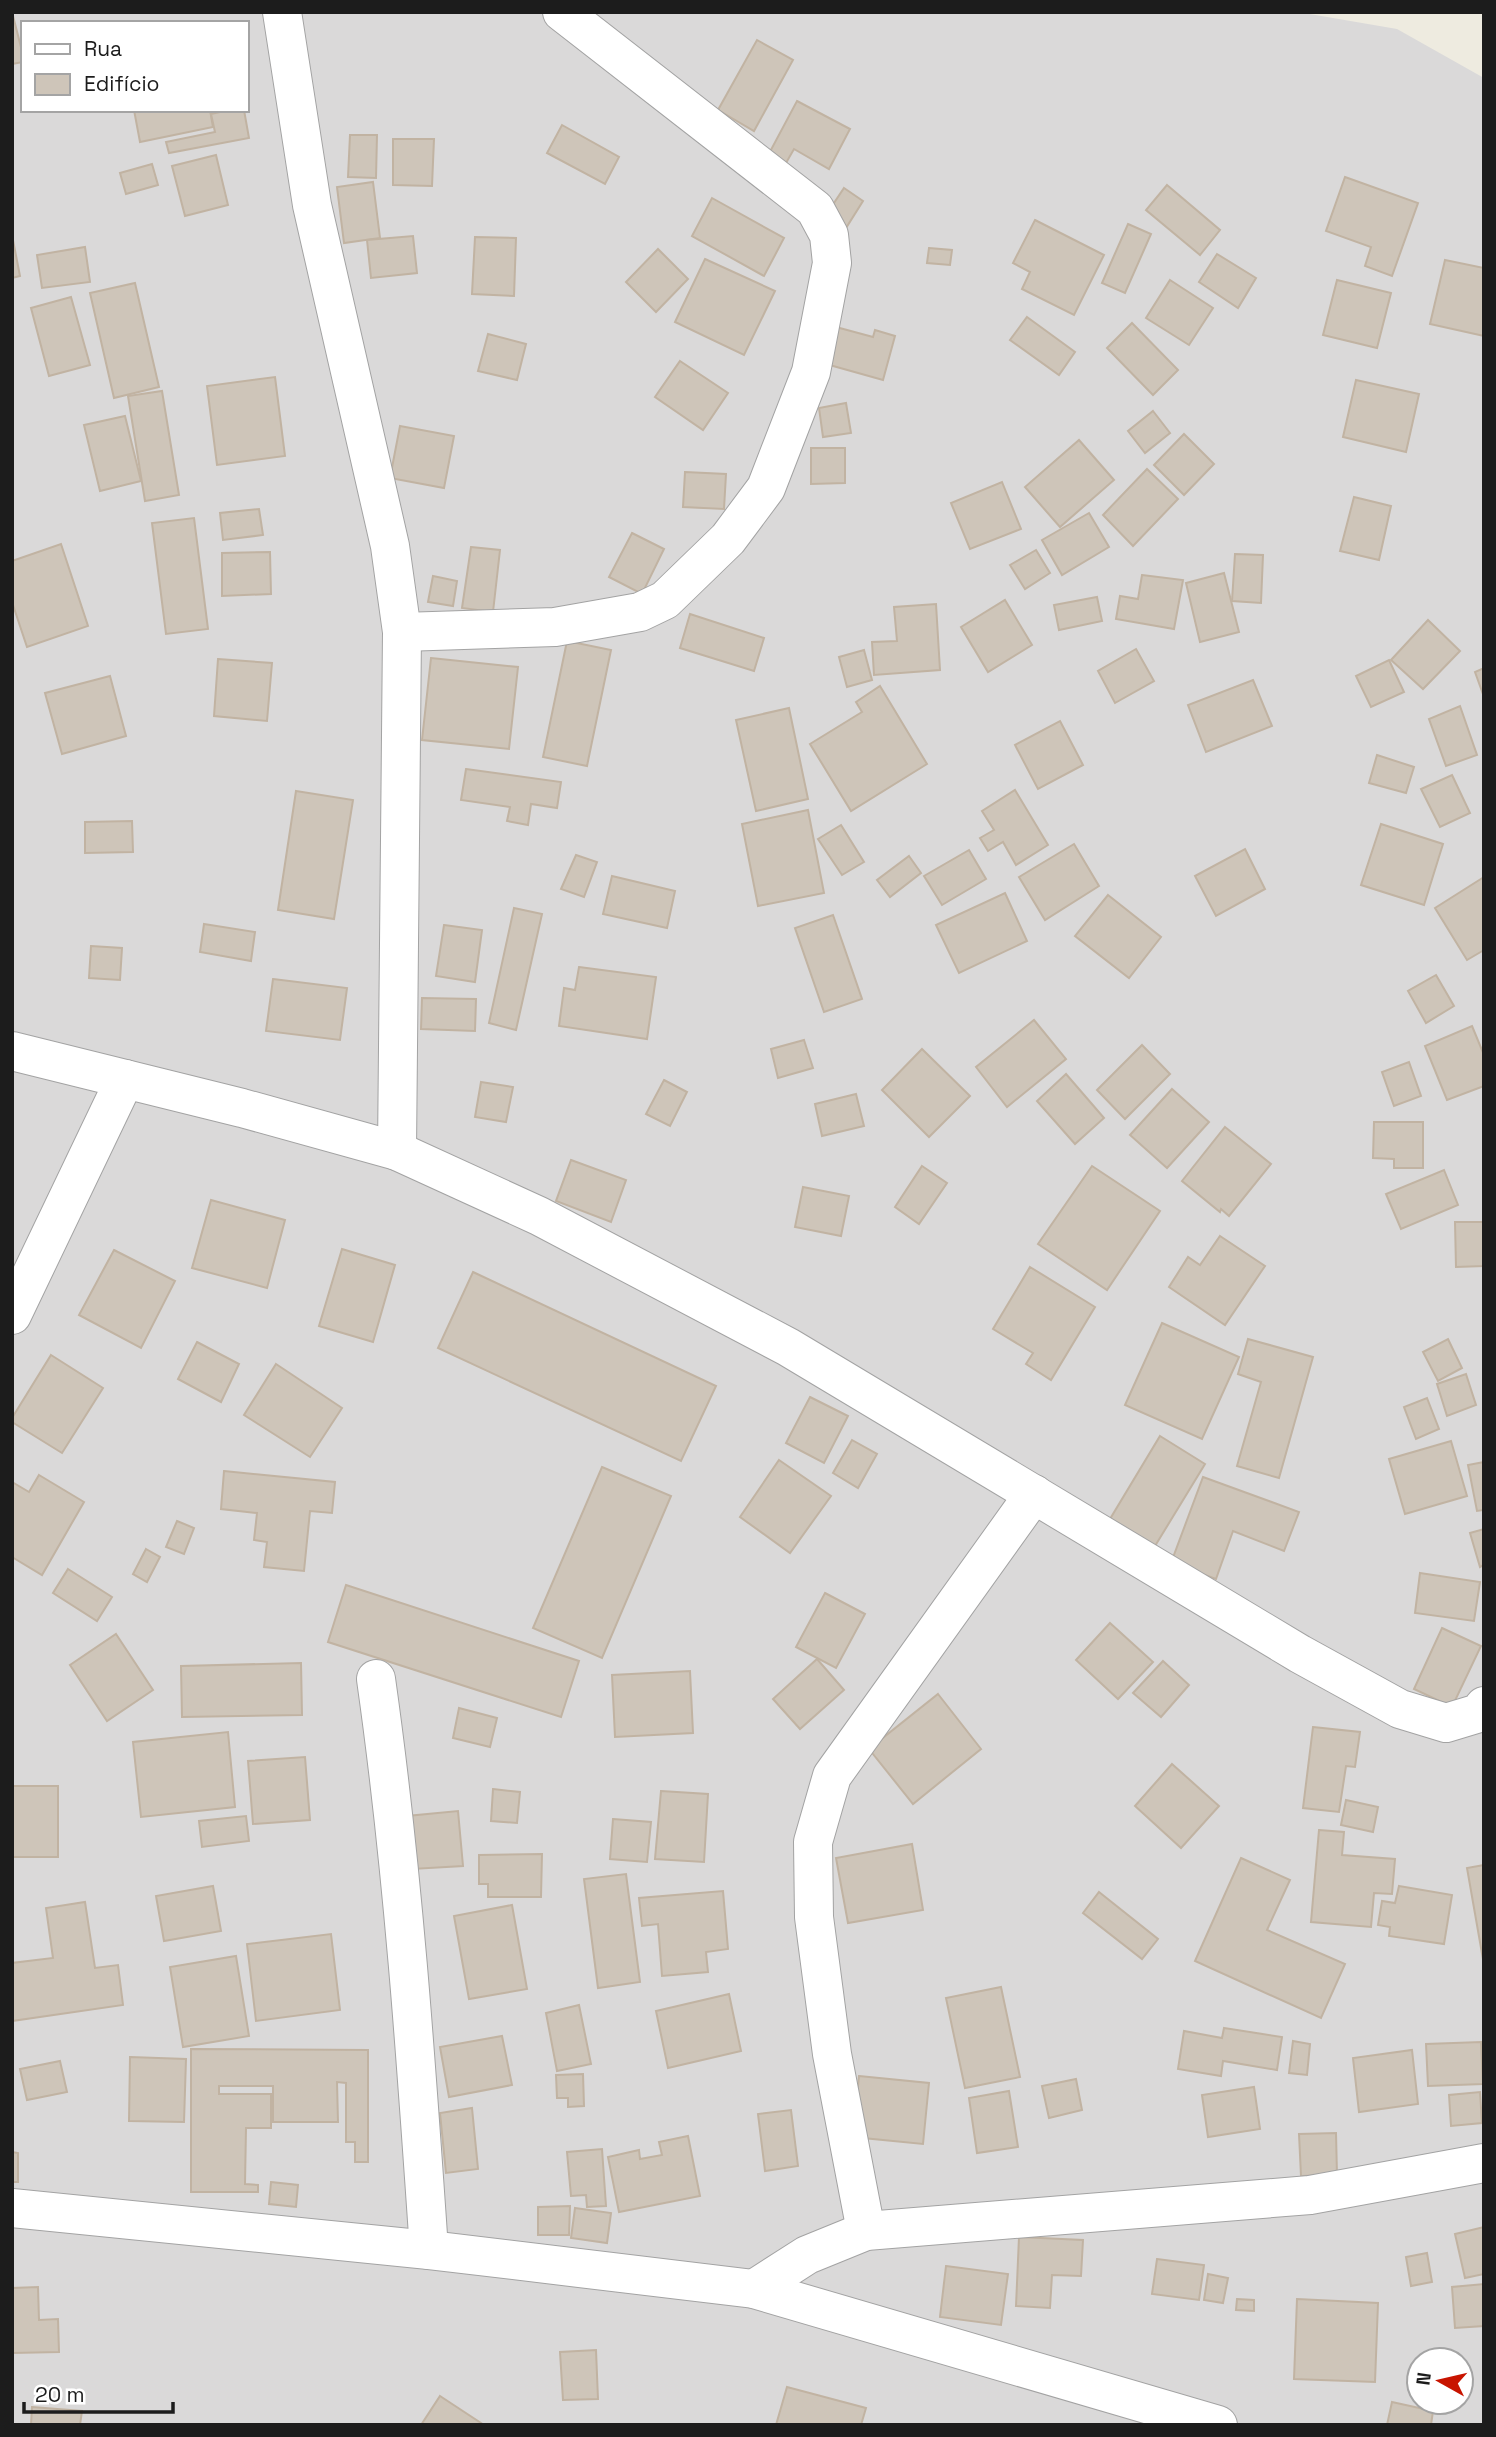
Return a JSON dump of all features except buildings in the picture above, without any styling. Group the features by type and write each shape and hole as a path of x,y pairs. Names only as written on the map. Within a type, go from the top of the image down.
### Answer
{"street":[{"path":"282,12 312,205 390,546 402,632 397,1151"},
{"path":"402,632 555,627 640,612 665,600 728,539 766,488 811,372 832,263 829,235 815,209 562,12"},
{"path":"12,1051 242,1108 397,1151 539,1216 788,1347 1300,1654 1399,1709 1446,1723 1479,1713 1484,1706"},
{"path":"12,1315 125,1079"},
{"path":"866,2231 831,2041 814,1917 813,1842 832,1776 1034,1494"},
{"path":"376,1679 390,1777 408,1953 429,2250"},
{"path":"754,2289 807,2255 866,2231 1310,2195 1484,2163"},
{"path":"12,2208 429,2250 754,2289 1218,2425"}],"shaded area":[{"path":"12,12 1298,12 1397,29 1484,78 1484,2425 12,2425"}]}
